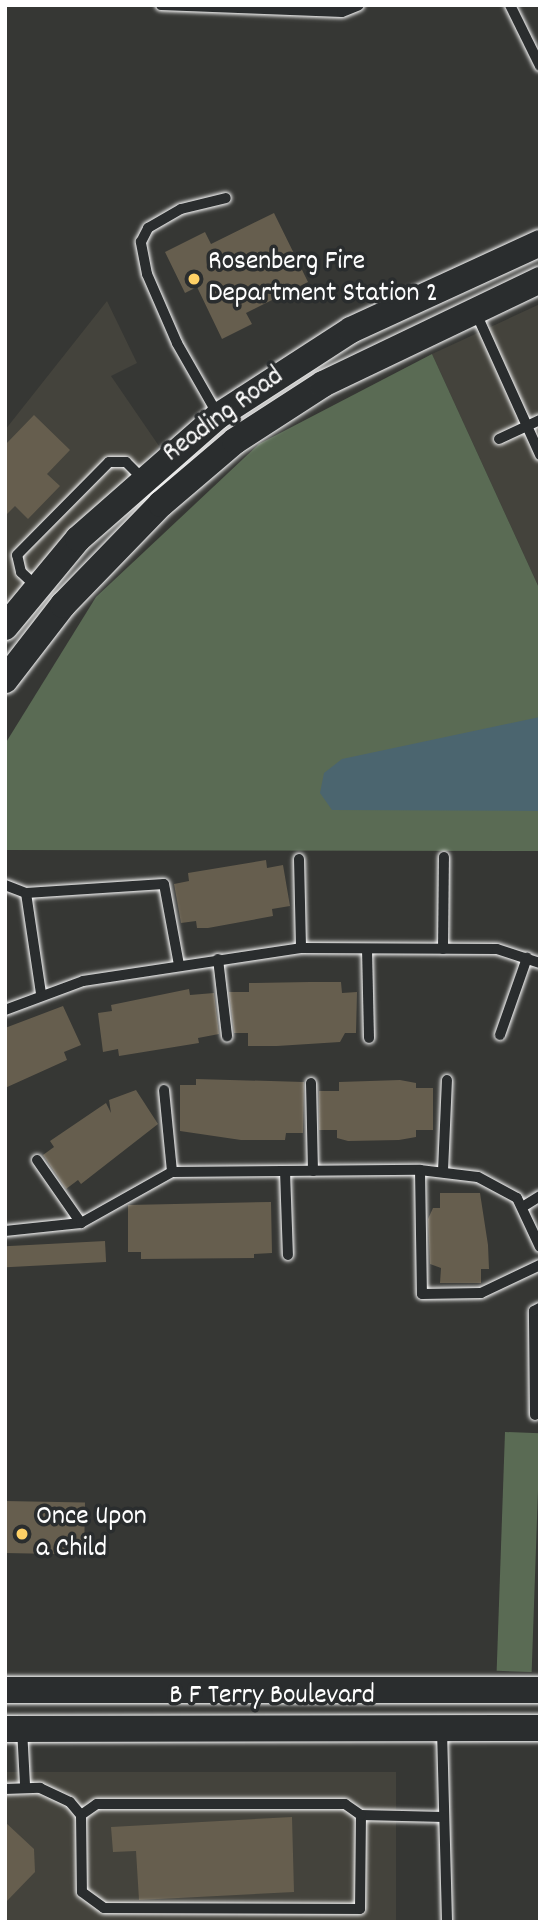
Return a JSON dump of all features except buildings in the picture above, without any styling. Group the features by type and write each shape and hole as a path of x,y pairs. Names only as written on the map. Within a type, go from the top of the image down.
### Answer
{"main road":[{"name":"Reading Road","path":"5,680 143,497 218,416 351,330 540,243"},
{"path":"461,280 474,309"},
{"name":"Reading Road","path":"5,627 78,539 323,384 474,309 540,280"},
{"name":"B F Terry Boulevard","path":"5,1690 540,1690"},
{"name":"B F Terry Boulevard","path":"13,1729 540,1728"}],"lane":[{"path":"162,5 342,12 359,5"},
{"path":"510,5 540,66"},
{"path":"218,416 167,320 147,274 141,242 148,228 181,209 226,198"},
{"path":"474,309 540,455"},
{"path":"499,439 540,420"},
{"path":"38,588 22,572 17,555 109,462 127,462 143,497"},
{"path":"443,949 444,857"},
{"path":"299,859 301,948"},
{"path":"5,885 26,892 164,884 179,965"},
{"path":"26,892 41,993"},
{"path":"5,1010 41,993 179,965 301,948 497,949 540,963"},
{"path":"367,949 369,1038"},
{"path":"500,1035 527,958"},
{"path":"218,959 227,1036"},
{"path":"443,1171 447,1080"},
{"path":"311,1083 313,1171"},
{"path":"164,1090 172,1172"},
{"path":"37,1160 80,1223"},
{"path":"420,1170 422,1294 481,1293 540,1265"},
{"path":"5,1231 80,1223 172,1172 420,1170 478,1177 524,1206 540,1247"},
{"path":"285,1171 288,1255"},
{"path":"524,1206 540,1196"},
{"path":"535,1415 534,1311 540,1308"},
{"path":"442,1728 447,1922"},
{"path":"13,1729 25,1785"},
{"path":"5,1788 25,1785 70,1802 81,1815 82,1892 96,1907 119,1909 360,1909 361,1815"},
{"path":"81,1815 97,1804 345,1804 361,1815 444,1817"}],"shaded area":[{"path":"107,301 137,363 111,376 159,446 5,611 5,430"},
{"path":"540,304 540,590 432,354"},
{"path":"5,1772 396,1772 396,1922 5,1922"}],"green space":[{"path":"432,354 540,590 540,851 5,850 5,744 96,597 259,444"},
{"path":"505,1432 540,1433 532,1672 497,1671"}],"water":[{"path":"540,717 540,811 332,810 320,793 324,773 342,759"}],"place":[{"name":"Rosenberg Fire Department Station 2","path":"194,279"},
{"name":"Once Upon a Child","path":"22,1534"}]}
